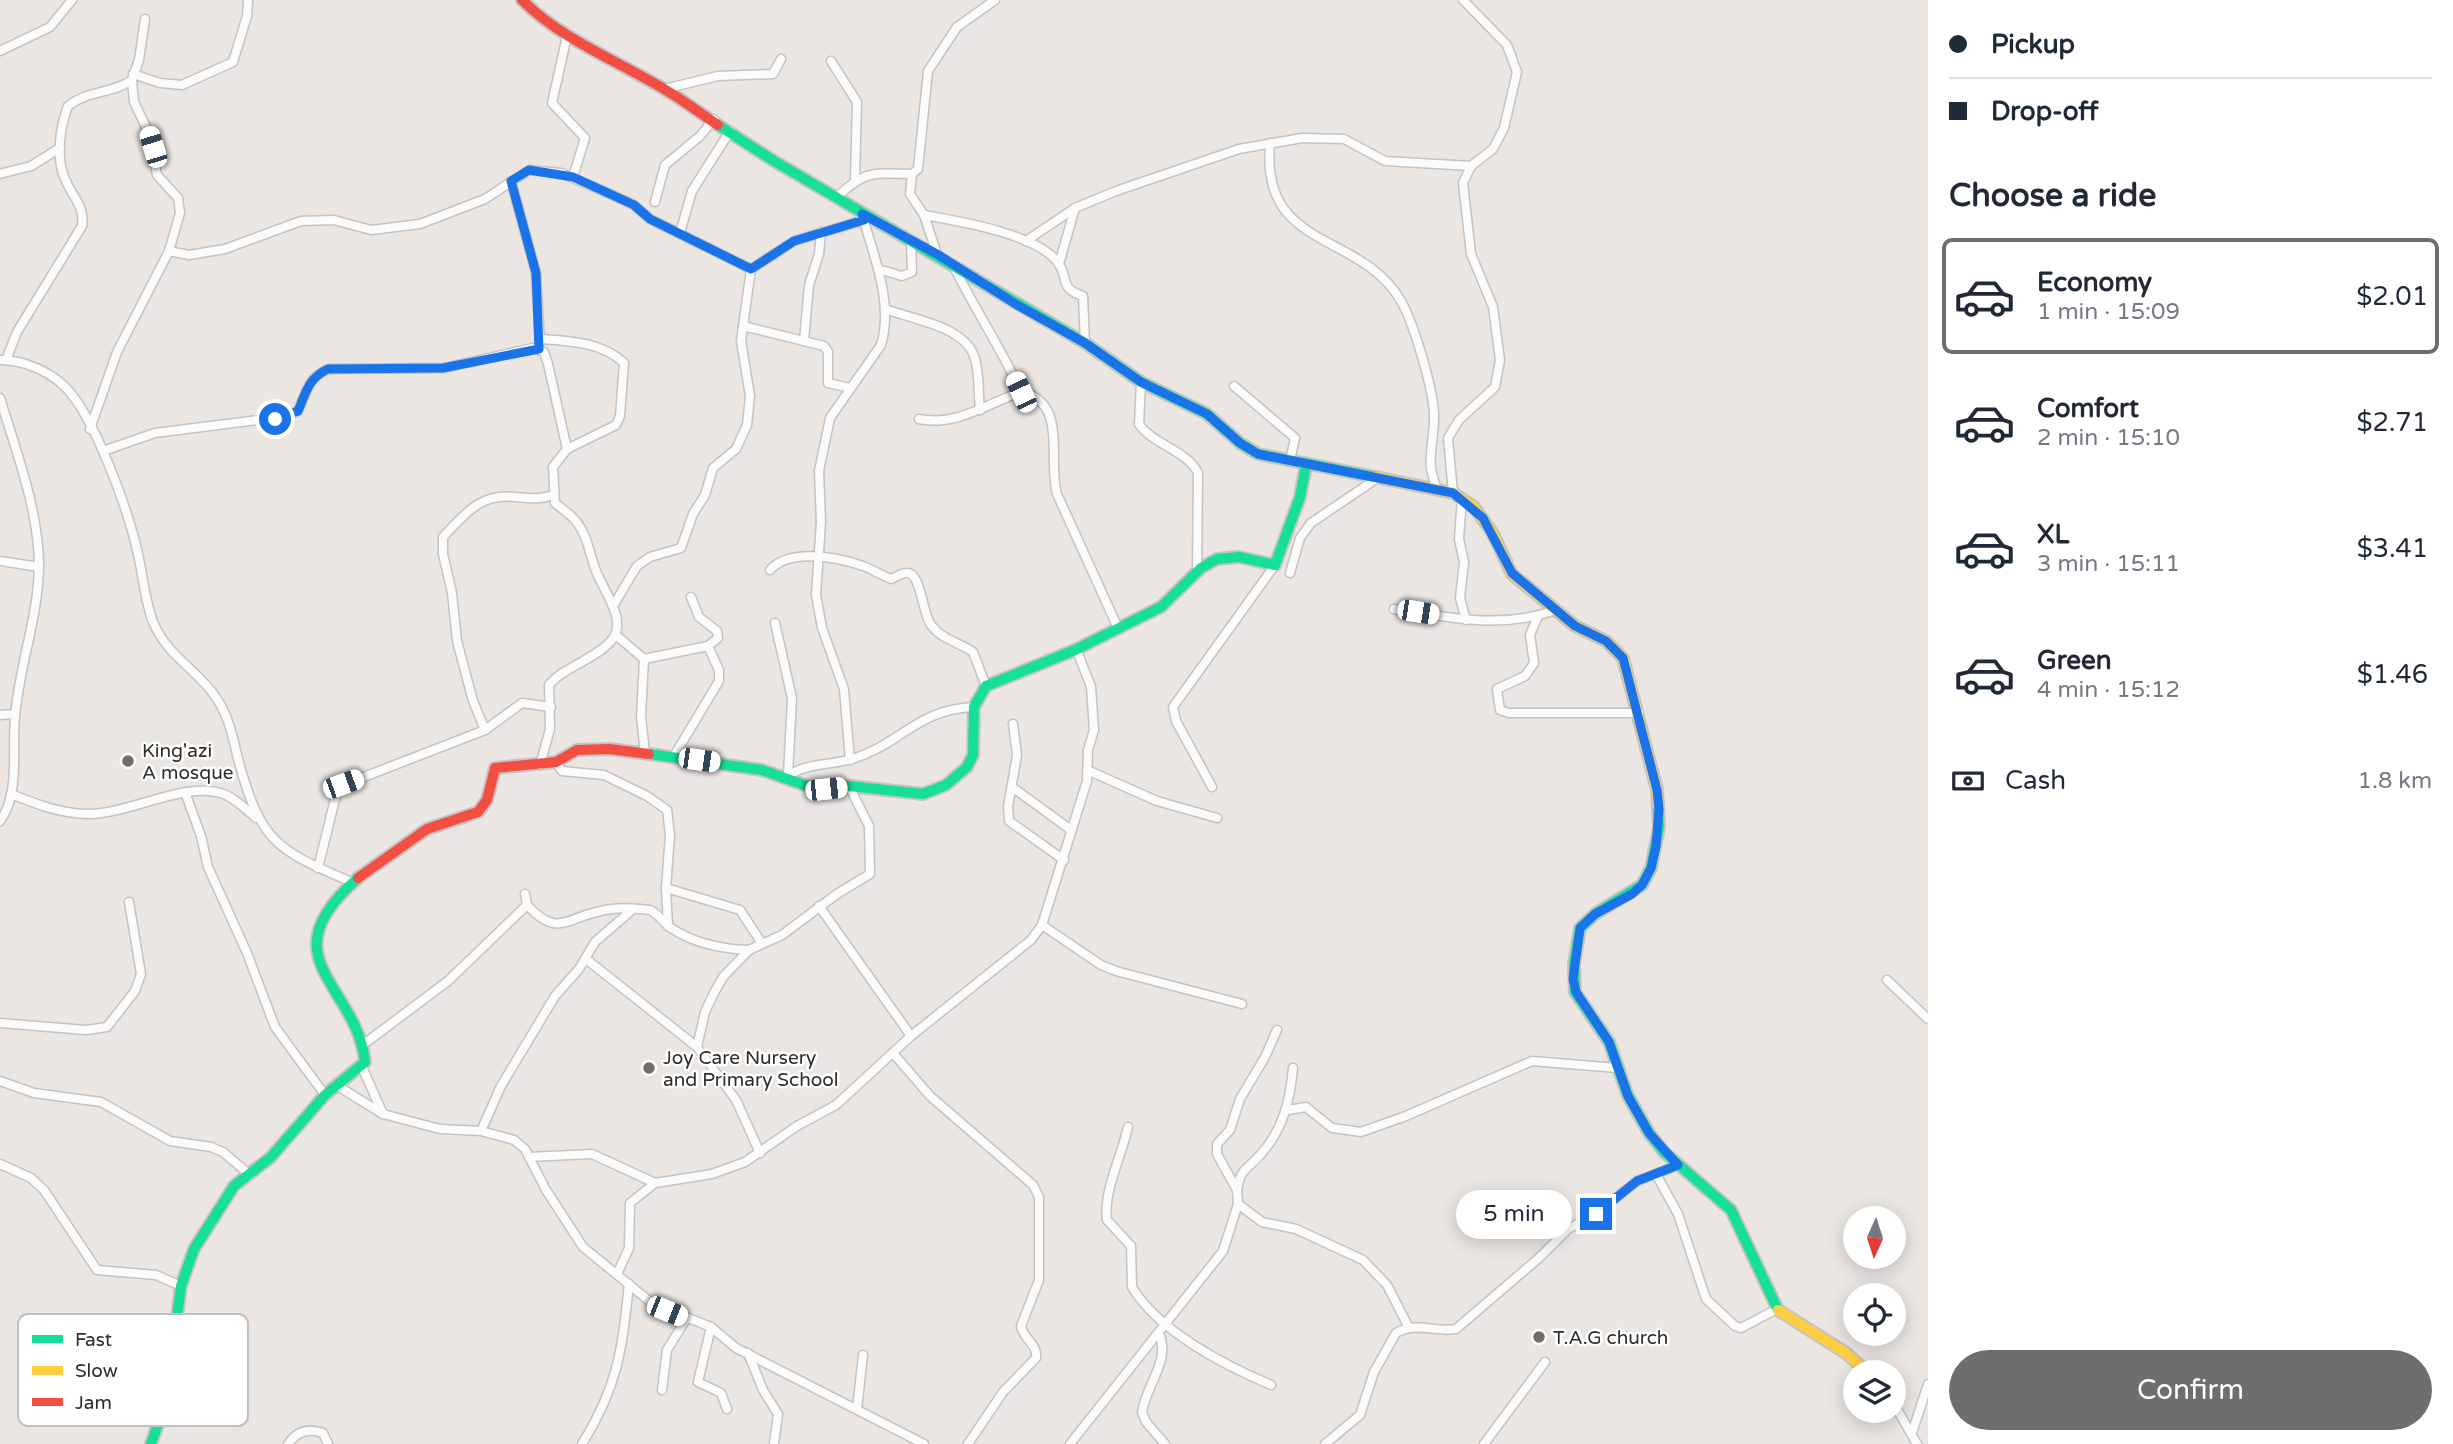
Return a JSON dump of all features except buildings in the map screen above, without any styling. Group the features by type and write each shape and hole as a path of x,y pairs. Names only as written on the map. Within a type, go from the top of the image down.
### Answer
{"street":[{"path":"0,51 50,27 72,0"},
{"path":"248,0 247,16 233,62 182,85 133,77 118,88 87,94 68,106 60,148 66,183 83,211 82,226 22,323 3,360 49,373 66,387 103,451 132,530 152,619 171,652 218,700 228,720 258,821"},
{"path":"522,0 542,20 567,36 664,89 863,217 953,263 1017,305 1085,343 1141,382 1207,414 1240,443 1258,454 1458,495 1483,518 1512,573 1575,626 1617,650 1627,669 1639,713 1659,809 1651,868 1642,885 1584,923 1577,937 1574,964 1576,992 1609,1042 1628,1096 1649,1133 1678,1165 1721,1197 1731,1210 1777,1309 1789,1320 1843,1349 1854,1360"},
{"path":"937,254 924,215 910,194 912,174 920,162 922,114 928,71 957,27 995,0"},
{"path":"1463,0 1507,45 1517,72 1504,128 1493,149 1471,166 1463,183 1471,254 1493,307 1500,360 1495,387 1459,420 1448,438 1458,495 1459,539 1464,562 1460,592 1466,620"},
{"path":"90,429 117,352 169,251 180,204 175,194 164,186 157,175 149,132 134,102 133,77 139,60 145,19"},
{"path":"567,36 552,95 555,109 585,138 573,177"},
{"path":"664,89 718,76 773,74 781,59"},
{"path":"831,61 857,102 855,179"},
{"path":"655,202 665,165 700,136 713,119"},
{"path":"680,233 692,191 730,131"},
{"path":"1026,241 1075,208 1217,156 1302,138 1344,139 1385,161 1471,166"},
{"path":"1270,144 1267,172 1289,217 1298,226 1364,262 1400,300 1433,404 1431,467 1436,489"},
{"path":"0,174 31,166 60,148"},
{"path":"169,251 190,255 225,249 301,221 334,220 371,230 390,230 456,213 485,199 529,170 573,177 634,205 650,219 751,269"},
{"path":"836,198 855,179 879,173 912,174"},
{"path":"511,181 536,273 539,349"},
{"path":"1075,208 1059,264 1064,284 1083,296 1085,343"},
{"path":"924,215 998,231 1026,241 1059,264"},
{"path":"614,606 637,566 650,557 681,548 693,514 705,495 713,468 742,440 750,396 743,356 743,326 751,269 794,241 863,217"},
{"path":"850,760 844,689 818,613 817,556 821,522 819,471 825,431 830,418 881,345 885,309 878,269 863,217"},
{"path":"804,341 809,285 819,254 821,232"},
{"path":"878,269 902,276 912,272 911,240"},
{"path":"953,263 970,299 998,342 1021,392"},
{"path":"885,309 956,335 970,348 976,365 980,410"},
{"path":"743,326 827,349 828,383 850,388"},
{"path":"540,339 595,346 624,363 620,416 616,425 568,449 556,459 553,467 553,495 555,503 576,520 586,536 595,569 614,606 616,635 644,659"},
{"path":"103,451 155,433 289,416 298,411 307,386 317,374 328,369 443,368 539,349 544,352 548,364 568,449"},
{"path":"1141,382 1139,424 1146,433 1189,462 1198,473 1198,571"},
{"path":"1234,386 1295,438 1290,461"},
{"path":"919,419 943,421 980,410 1021,392 1038,398 1047,406 1054,428 1054,483 1057,494 1118,628"},
{"path":"0,398 32,514 39,566 15,714 11,794 0,821"},
{"path":"1212,787 1175,721 1174,707 1275,565 1300,497 1306,465"},
{"path":"1290,573 1300,538 1311,523 1379,477"},
{"path":"485,730 473,701 457,640 452,593 443,554 443,537 481,500 505,496 539,500 553,495"},
{"path":"770,570 781,561 817,556 862,565 891,579 907,573 914,575 918,580 922,609 931,626 950,642 973,652 986,686"},
{"path":"383,1114 362,1067 366,1052 364,1044 335,999 326,979 317,935 329,906 354,883 419,833 481,810 495,768 556,762 577,750 645,753 762,770 786,776 813,788 849,786 923,794 946,785 967,767 973,755 974,707 986,686 1077,651 1163,607 1198,571 1217,559 1232,557 1275,565"},
{"path":"0,561 39,566"},
{"path":"644,659 708,646 719,635 699,617 691,597"},
{"path":"1394,609 1466,620 1504,622 1538,617 1555,610"},
{"path":"1538,617 1530,635 1534,663 1525,676 1497,689 1500,710 1509,713 1639,713"},
{"path":"775,623 792,698 786,776"},
{"path":"540,765 550,729 549,685 554,679 598,654 616,635"},
{"path":"674,756 719,681 719,670 708,646"},
{"path":"618,1272 629,1248 630,1203 655,1183 712,1174 745,1162 797,1126 836,1105 911,1036 1018,952 1042,925 1087,781 1094,702 1077,651"},
{"path":"644,659 641,717 645,753"},
{"path":"318,867 338,787 485,730 512,707 522,703 551,707"},
{"path":"786,776 816,764 850,760 868,753 937,713 974,707"},
{"path":"0,715 15,714"},
{"path":"1013,724 1017,755 1009,821 1064,860"},
{"path":"556,762 562,771 604,775 664,806 670,835 666,888 668,926"},
{"path":"1087,770 1157,801 1216,818"},
{"path":"697,1047 714,993 723,977 749,950 782,934 819,906 870,874 869,826 849,786"},
{"path":"1012,787 1071,830"},
{"path":"185,792 196,820 208,867 247,953 275,1027 325,1095"},
{"path":"11,794 68,813 91,814 185,792 223,794 258,821 281,846 354,883"},
{"path":"666,888 740,911 761,942"},
{"path":"525,894 527,905 541,920 557,924 568,923 597,911 633,909 655,912 668,926 713,947 749,950"},
{"path":"0,1023 86,1030 100,1029 115,1021 139,984 141,974 129,902"},
{"path":"364,1044 449,981 527,905"},
{"path":"819,906 911,1036"},
{"path":"481,1131 501,1086 555,996 586,959 596,942 633,909"},
{"path":"1042,925 1101,965 1116,971 1242,1004"},
{"path":"586,959 697,1047 736,1100 760,1153"},
{"path":"1887,980 1928,1019"},
{"path":"1237,1190 1217,1154 1217,1144 1230,1130 1240,1099 1265,1058 1277,1030"},
{"path":"893,1053 930,1096 1033,1185 1039,1196 1039,1280 1021,1326 1023,1334 1036,1348 1036,1358 1003,1392 968,1444"},
{"path":"1288,1110 1306,1107 1332,1128 1361,1132 1406,1116 1532,1061 1617,1068"},
{"path":"177,1314 181,1286 194,1249 223,1199 279,1148 325,1095 362,1067"},
{"path":"1070,1444 1223,1251 1238,1204 1240,1174 1262,1154 1288,1110 1293,1069"},
{"path":"0,1081 34,1093 101,1102 170,1141 211,1147 223,1152 250,1175"},
{"path":"336,1085 383,1114 440,1129 481,1131 514,1140 530,1157 546,1191 579,1241 653,1304 711,1327 748,1353 924,1444"},
{"path":"1128,1127 1125,1145 1111,1183 1107,1220 1131,1246 1132,1287 1166,1323 1224,1365 1270,1385"},
{"path":"530,1157 592,1154 655,1183"},
{"path":"0,1164 31,1178 44,1190 97,1270 156,1275 181,1286"},
{"path":"1325,1444 1360,1415 1374,1371 1396,1333 1408,1326 1456,1329 1540,1257 1568,1229 1596,1214 1637,1181 1678,1165"},
{"path":"1656,1174 1678,1214 1706,1298 1735,1326 1741,1328 1777,1309"},
{"path":"1238,1204 1262,1222 1296,1229 1363,1260 1387,1285 1408,1326"},
{"path":"582,1444 604,1408 616,1376 629,1284"},
{"path":"662,1391 667,1350 687,1319"},
{"path":"711,1327 698,1382 721,1392 727,1409"},
{"path":"1159,1333 1163,1351 1161,1362 1142,1412 1146,1422 1165,1444"},
{"path":"748,1353 763,1390 778,1414 774,1444"},
{"path":"857,1409 863,1355"},
{"path":"1484,1444 1545,1362"},
{"path":"1912,1433 1928,1384"},
{"path":"1906,1423 1917,1444"},
{"path":"151,1444 157,1426"},
{"path":"288,1444 302,1431 314,1430 323,1433 328,1444"}],"traffic: fast":[{"path":"718,125 774,161 1085,343 1141,382 1207,414 1240,443 1258,454 1375,477"},
{"path":"649,754 762,770 813,788 849,786 923,794 946,785 967,767 973,755 974,707 986,686 1075,650 1161,607 1201,568 1217,559 1239,557 1275,565 1300,497 1306,465"},
{"path":"1658,806 1659,827 1651,868 1642,885 1595,914 1580,928 1574,964 1575,992 1609,1042 1628,1096 1649,1133 1664,1152 1731,1210 1778,1310"},
{"path":"177,1314 181,1286 194,1249 234,1186 271,1157 325,1095 365,1062 359,1035 324,971 317,951 319,930 331,906 358,878"},
{"path":"151,1444 157,1426"}],"traffic: slow":[{"path":"1375,477 1453,493 1474,507 1492,532 1512,574 1575,626 1606,641 1623,658 1657,790 1658,806"},
{"path":"1778,1310 1854,1360"}],"traffic: jam":[{"path":"522,0 554,27 664,89 718,125"},
{"path":"358,878 427,829 478,812 487,800 495,768 556,762 577,750 609,749 649,754"}],"place":[{"name":"King'azi A mosque","path":"128,761"},
{"name":"Joy Care Nursery and Primary School","path":"649,1068"},
{"name":"T.A.G church","path":"1539,1337"}],"route":[{"path":"275,419 298,411 307,386 317,374 328,369 443,368 487,361 533,348 539,349 536,273 511,181 520,173 529,170 545,170 573,177 634,205 650,219 751,269 794,241 864,220 862,214 953,263 1017,305 1085,343 1141,382 1207,414 1240,443 1258,454 1431,488 1462,498 1474,507 1493,532 1505,563 1524,585 1575,626 1606,641 1623,658 1657,790 1658,827 1651,868 1642,885 1632,894 1595,914 1580,928 1573,979 1576,992 1609,1042 1628,1096 1649,1133 1678,1165 1637,1181 1596,1214"}]}
